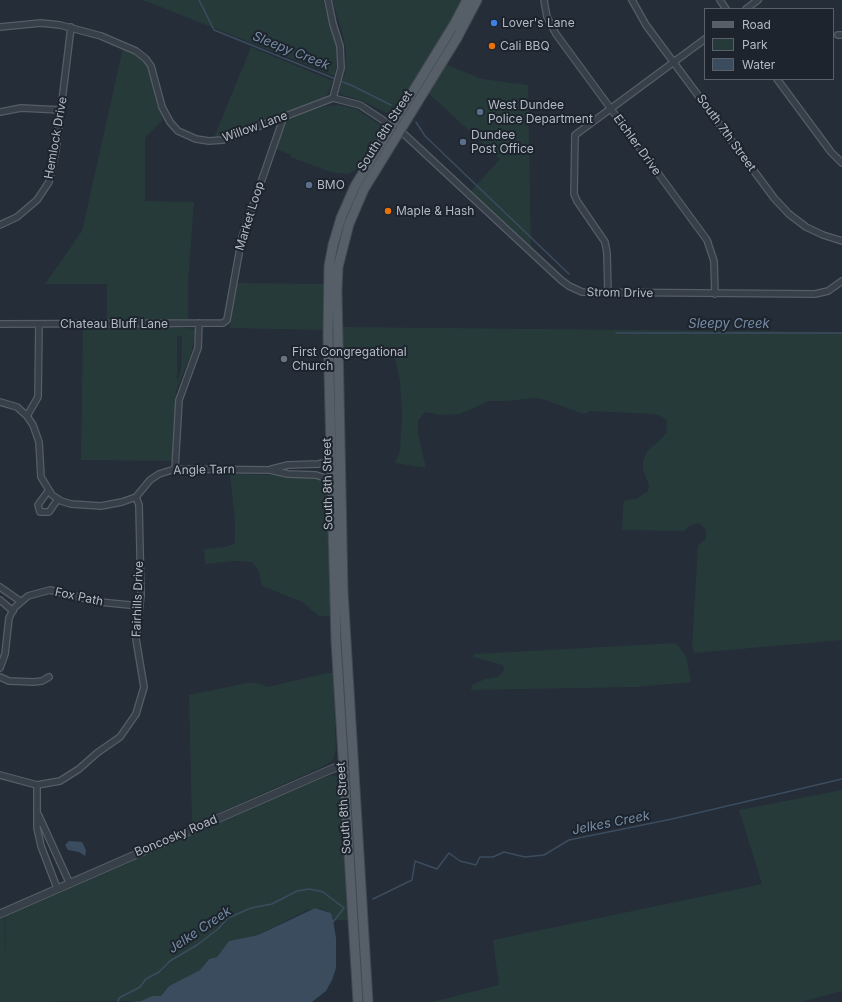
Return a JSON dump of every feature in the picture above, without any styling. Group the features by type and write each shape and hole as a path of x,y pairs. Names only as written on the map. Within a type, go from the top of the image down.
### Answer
{"main road":[{"name":"South 8th Street","path":"395,128 467,0"},
{"name":"South 8th Street","path":"358,1002 343,598 327,302 328,280 333,244 341,218 355,186 457,38 477,0"},
{"name":"South 8th Street","path":"335,462 330,482 336,641 349,763 368,1002"}],"street":[{"path":"328,0 340,46 341,68 336,89 332,98 360,105 395,128"},
{"name":"Eichler Drive","path":"544,0 552,27 708,243 714,265 715,294"},
{"name":"South 7th Street","path":"632,0 646,25 778,203 795,219 809,228 842,241"},
{"path":"747,8 758,0"},
{"name":"Willow Lane","path":"0,27 41,23 72,27 119,43 143,56 153,71 162,107 170,122 178,131 189,137 203,141 223,140 332,98"},
{"name":"Hemlock Drive","path":"0,225 25,211 43,193 51,172 72,27"},
{"path":"608,293 607,253 605,242 577,201 574,194 575,134 704,40"},
{"path":"778,80 831,152 842,163"},
{"path":"0,112 21,108 61,110"},
{"name":"Market Loop","path":"227,320 242,237 284,116"},
{"name":"Strom Drive","path":"395,128 567,285 585,293 815,294 827,292 840,283"},
{"name":"Chateau Bluff Lane","path":"0,324 223,323 227,320"},
{"path":"175,469 178,400 198,348 199,323"},
{"path":"27,416 38,398 39,324"},
{"name":"Angle Tarn","path":"0,402 16,407 27,416 37,434 39,469 41,477 48,491 58,499 71,504 102,506 122,502 136,496 150,480 159,474 175,469 270,470 288,474 316,475 325,478 330,482"},
{"name":"Angle Tarn","path":"270,470 288,465 335,462"},
{"path":"48,491 38,504 40,512 49,512 58,499"},
{"name":"Fairhills Drive","path":"37,784 60,782 79,769 97,753 120,737 136,714 144,687 136,640 140,606 139,505 136,496"},
{"path":"0,587 20,602"},
{"name":"Fox Path","path":"0,668 5,654 9,618 20,602 36,593 50,590 99,602 140,606"},
{"path":"0,600 13,611"},
{"path":"0,677 9,681 26,682 42,681 49,677"},
{"name":"Boncosky Road","path":"0,914 69,882 349,763"},
{"path":"0,775 37,784 37,828 41,846 57,888"},
{"path":"38,814 44,824 69,882"}],"green space":[{"path":"143,0 323,0 337,49 335,76"},
{"path":"332,0 463,0 394,115 391,115 363,101 340,94 339,91 345,73 346,52 343,35"},
{"path":"251,47 333,81 326,97 215,138 215,135"},
{"path":"123,48 139,56 149,69 157,105 163,120 145,138 145,201 194,202 188,284 188,320 107,320 107,284 45,284 82,231"},
{"path":"445,64 482,79 528,85 531,250 469,193 500,159 427,92"},
{"path":"339,105 356,109 384,127 383,132 355,171 348,174 331,172 290,157 291,155 276,149 285,123 288,119 325,106"},
{"path":"237,283 324,284 324,330 230,328"},
{"path":"83,322 177,324 177,327 196,329 191,354 176,391 175,461 81,460","holes":["177,336 182,337 181,370 177,383"]},
{"path":"341,327 842,332 842,640 695,653 692,647 698,546 706,538 706,530 699,523 689,526 684,531 622,530 623,506 625,500 636,499 648,491 649,485 643,470 643,461 647,451 666,433 667,421 663,417 654,414 590,411 584,414 542,399 533,398 508,401 489,401 460,414 443,415 425,412 418,421 418,434 426,468 395,463 400,451 402,414 400,381 394,354 388,349 363,352 341,359"},
{"path":"230,474 319,478 325,481 328,487 331,616 319,616 302,602 262,586 259,571 252,562 234,561 205,564 204,549 225,547 235,543 235,521"},
{"path":"676,643 686,656 691,682 637,687 471,690 472,685 485,679 498,677 504,670 503,665 473,657 474,654"},
{"path":"327,673 333,673 336,750 333,760 324,766 192,825 189,695 247,683 257,683 267,687"},
{"path":"335,775 341,781 350,920 333,920 331,913 322,909 315,908 305,911 258,935 229,941 217,957 208,959 200,970 169,986 161,996 152,996 141,1001 0,1002 0,916 4,915 6,965 5,914 273,798 325,777"},
{"path":"842,790 842,991 801,1002 432,1002 499,985 493,940 762,884 739,810"}],"water":[{"path":"69,841 82,842 86,850 85,856 79,852 68,850 65,845"},
{"path":"315,908 331,913 336,938 336,968 326,991 312,1002 128,1002 141,1001 152,996 161,996 169,986 200,970 209,959 217,957 229,941 258,935"}],"waterway":[{"name":"Sleepy Creek","path":"199,0 214,30 353,86 391,105"},
{"name":"Sleepy Creek","path":"416,122 425,136 569,274"},
{"name":"Sleepy Creek","path":"616,333 842,333"},
{"name":"Jelkes Creek","path":"373,899 412,880 415,861 437,869 449,853 460,861 476,865 480,857 493,857 504,852 525,857 544,855 569,840 672,819 842,779"},
{"name":"Jelke Creek","path":"118,1002 119,998 140,987 146,979 159,972 170,961 197,945 218,929 228,918 251,908 272,904 297,891 309,889 323,892 344,908 333,922"}],"place":[{"name":"Lover's Lane","path":"494,23"},
{"name":"Cali BBQ","path":"492,46"},
{"name":"West Dundee Police Department","path":"480,112"},
{"name":"Dundee Post Office","path":"463,142"},
{"name":"BMO","path":"309,185"},
{"name":"Maple & Hash","path":"388,211"},
{"name":"First Congregational Church","path":"284,359"}]}
